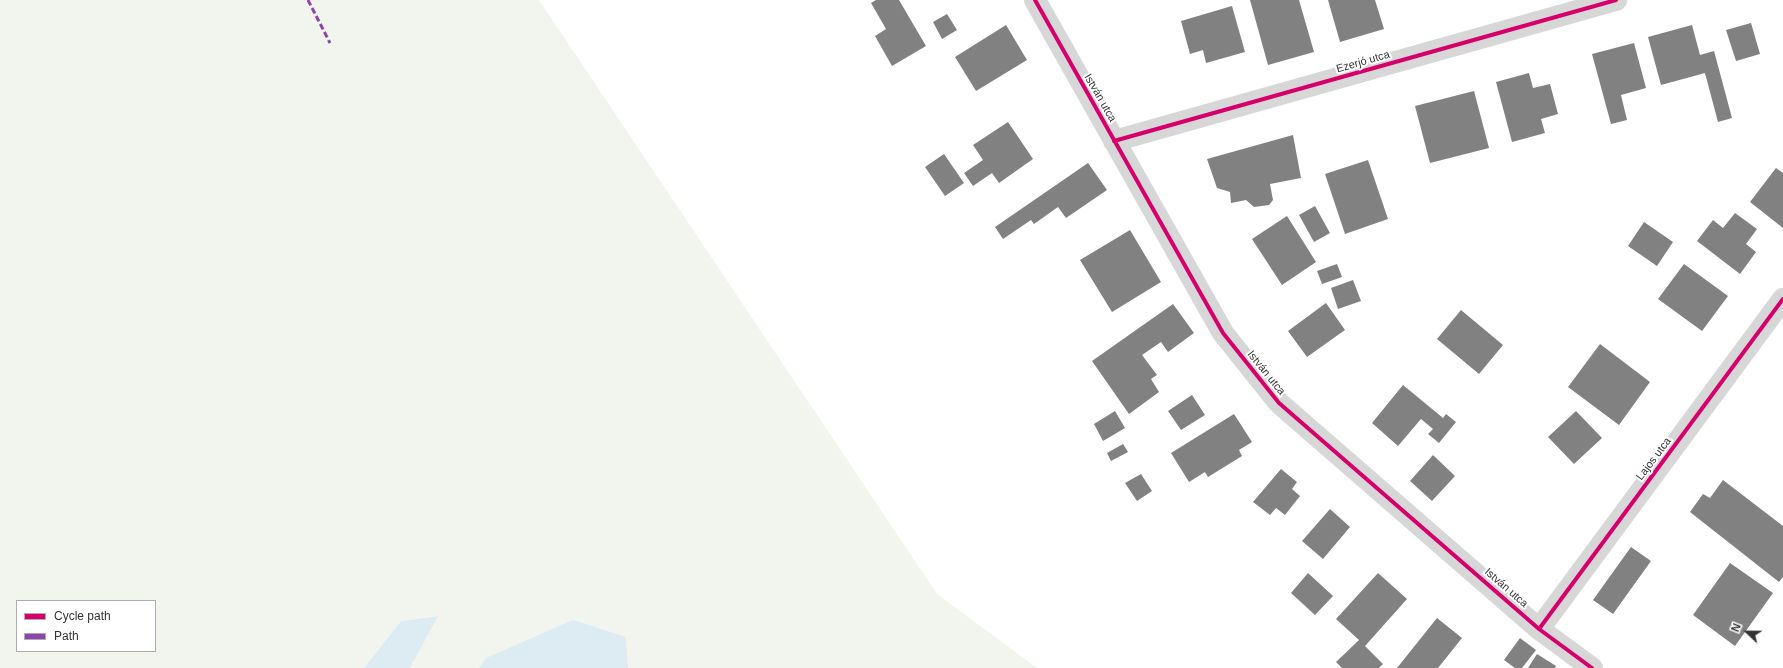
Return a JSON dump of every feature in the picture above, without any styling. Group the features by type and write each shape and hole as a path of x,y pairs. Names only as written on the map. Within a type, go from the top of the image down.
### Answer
{"street":[{"name":"István utca","path":"1035,0 1223,333 1279,404 1539,629 1592,668"},
{"name":"Ezerjó utca","path":"1114,141 1616,0"},
{"name":"Lajos utca","path":"1539,629 1783,299"}],"shaded area":[{"path":"0,0 539,0 937,594 1037,668 628,668 626,637 486,658 479,668 410,668 437,616 401,621 364,668 0,668"},
{"path":"438,616 410,668 364,668 401,621"},
{"path":"573,620 626,637 628,668 479,668 486,658"}],"building":[{"path":"876,0 899,0 926,46 892,66 875,36 886,29 871,3"},
{"path":"1250,0 1299,0 1314,52 1268,65"},
{"path":"1328,0 1375,0 1384,29 1340,42"},
{"path":"1232,6 1245,52 1206,63 1203,50 1190,54 1181,21"},
{"path":"947,14 957,30 942,39 933,22"},
{"path":"1751,23 1760,54 1736,61 1726,30"},
{"path":"1006,25 1027,60 976,91 955,57"},
{"path":"1692,25 1700,55 1714,51 1732,118 1718,122 1705,73 1661,85 1648,37"},
{"path":"1634,43 1646,88 1621,95 1627,120 1611,124 1592,54"},
{"path":"1529,73 1533,88 1550,84 1558,114 1541,119 1545,133 1512,142 1496,82"},
{"path":"1474,91 1489,148 1430,163 1415,106"},
{"path":"1008,122 1033,159 999,183 992,173 973,186 964,173 983,160 973,145"},
{"path":"1293,135 1301,178 1270,184 1273,200 1269,205 1254,207 1246,200 1231,203 1230,192 1217,188 1207,159"},
{"path":"944,154 964,183 945,196 925,167"},
{"path":"1368,160 1388,219 1345,234 1325,174"},
{"path":"1088,163 1107,190 1066,218 1058,207 1034,224 1031,220 1003,239 995,227"},
{"path":"1776,168 1783,173 1783,228 1750,202"},
{"path":"1315,206 1330,233 1314,242 1299,215"},
{"path":"1735,213 1757,229 1746,244 1756,252 1740,274 1697,241 1713,220 1723,228"},
{"path":"1287,216 1316,262 1282,285 1252,239"},
{"path":"1644,222 1673,242 1657,266 1628,246"},
{"path":"1130,230 1161,282 1112,312 1080,260"},
{"path":"1337,264 1342,277 1322,284 1317,271"},
{"path":"1684,264 1728,296 1702,331 1658,299"},
{"path":"1353,280 1361,301 1338,309 1331,288"},
{"path":"1326,303 1345,330 1307,357 1288,331"},
{"path":"1173,304 1194,333 1168,352 1161,342 1142,355 1157,375 1151,379 1159,392 1129,414 1092,361"},
{"path":"1461,310 1503,345 1479,374 1437,339"},
{"path":"1600,344 1650,382 1619,425 1568,387"},
{"path":"1403,385 1443,418 1446,414 1456,422 1439,443 1428,434 1433,429 1421,419 1398,446 1372,423"},
{"path":"1192,395 1205,415 1181,430 1168,411"},
{"path":"1115,411 1125,428 1103,441 1094,424"},
{"path":"1576,411 1602,438 1574,464 1548,437"},
{"path":"1234,414 1252,442 1239,450 1242,456 1208,477 1205,472 1189,482 1171,453"},
{"path":"1123,444 1128,452 1111,461 1107,453"},
{"path":"1433,455 1455,476 1432,501 1410,481"},
{"path":"1281,469 1297,482 1292,489 1300,496 1285,515 1276,508 1270,515 1253,502"},
{"path":"1141,474 1152,491 1137,501 1125,483"},
{"path":"1723,480 1783,526 1783,577 1779,582 1690,512 1703,494 1710,498"},
{"path":"1330,509 1350,527 1323,559 1302,541"},
{"path":"1631,547 1651,561 1613,614 1593,600"},
{"path":"1730,563 1773,593 1735,646 1693,615"},
{"path":"1308,573 1333,596 1315,615 1291,593"},
{"path":"1378,573 1407,599 1365,646 1383,664 1379,668 1342,668 1336,662 1359,640 1336,619"},
{"path":"1437,618 1462,638 1438,668 1397,668"},
{"path":"1520,638 1536,650 1522,668 1515,668 1504,660"},
{"path":"1537,654 1556,666 1555,668 1528,668"}],"marked path":[{"path":"308,0 330,43"}],"cycle path":[{"path":"1035,0 1223,333 1279,403 1539,629 1592,668"},
{"path":"1114,141 1616,0"},
{"path":"1539,629 1783,299"}]}
